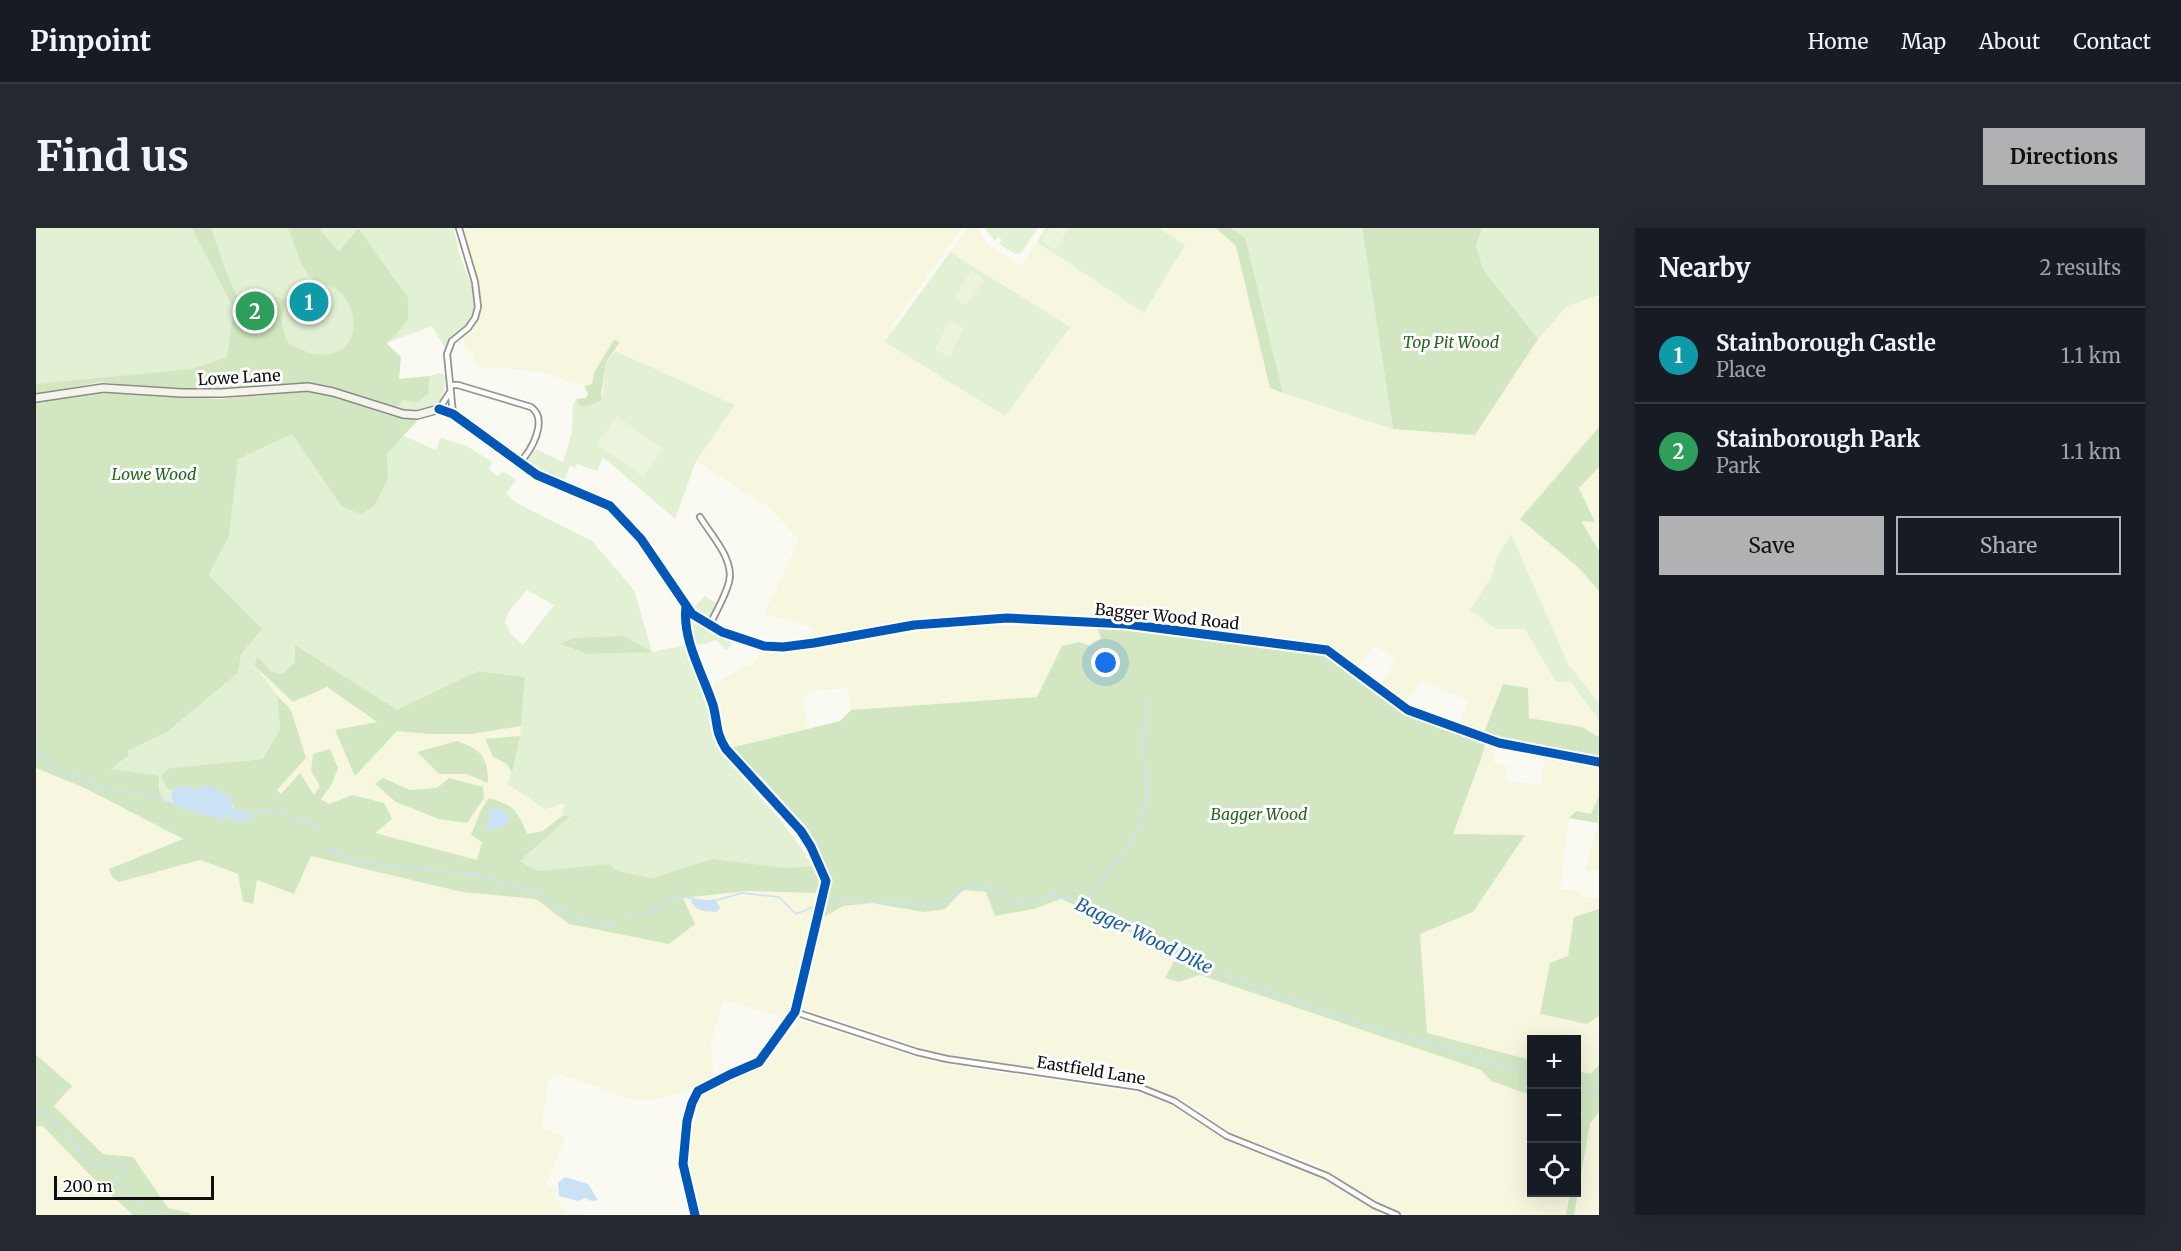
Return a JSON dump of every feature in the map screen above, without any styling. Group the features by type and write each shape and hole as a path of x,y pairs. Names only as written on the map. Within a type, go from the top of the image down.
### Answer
{"street":[{"path":"453,414 447,354 452,341 468,328 475,318 478,307 475,282 459,228"},
{"path":"450,385 469,388 536,410 539,419 532,448 520,462"},
{"name":"Lowe Lane","path":"36,398 103,388 222,393 308,387 333,392 396,413 417,415 439,409"},
{"path":"450,392 439,409 453,414 537,474 610,506 641,539 686,607 685,616 689,638 714,711 718,736 726,749 801,831 826,881 795,1012 759,1062 698,1091 687,1121 683,1164 695,1215"},
{"path":"700,517 725,556 730,575 729,584 709,626"},
{"name":"Bagger Wood Road","path":"686,607 709,626 722,632 764,646 774,647 914,625 1007,618 1126,624 1327,650 1408,710 1499,743 1599,762"},
{"name":"Eastfield Lane","path":"795,1012 916,1052 947,1059 1139,1087 1174,1101 1227,1136 1327,1176 1374,1204 1398,1215"}],"green space":[{"path":"36,228 454,228 457,246 472,288 473,313 467,323 451,339 446,350 432,326 386,343 401,357 351,395 308,383 222,390 167,389 101,382 36,394"},
{"path":"192,228 211,228 226,272 240,303 276,297 287,300 282,322 289,344 312,353 328,354 339,351 351,337 353,317 350,306 341,292 308,274 288,228 321,228 320,230 339,252 358,228 408,298 408,319 394,337 386,343 401,357 399,379 430,376 428,394 415,403 403,400 395,410 308,383 222,390 167,389 101,382 36,394 36,384 192,369 227,357 234,309"},
{"path":"463,228 962,228 891,327 893,329 885,342 1004,415 1006,286 950,252 967,228 978,228 987,244 1022,266 1037,242 1144,313 1185,245 1159,228 1216,228 1236,246 1271,388 1393,429 1475,435 1538,339 1567,306 1599,295 1599,427 1520,519 1579,568 1599,591 1599,703 1568,664 1511,535 1497,558 1491,578 1470,610 1496,629 1525,629 1556,681 1571,682 1599,720 1599,737 1582,727 1529,718 1528,688 1503,685 1485,732 1460,724 1469,700 1421,681 1406,701 1381,684 1397,660 1374,645 1358,667 1328,644 1092,617 1101,638 1091,646 1079,642 1062,646 1038,697 851,710 847,688 810,691 803,700 808,729 730,748 710,686 754,662 765,649 811,648 839,643 838,636 808,641 813,631 809,626 764,614 799,540 766,504 754,499 696,461 735,405 615,351 620,342 595,371 592,384 584,386 544,373 480,367 465,345 463,337 473,331 482,310 482,299"},
{"path":"985,228 1038,228 1022,252 1016,254 999,244 1002,240 998,237 995,241"},
{"path":"1046,228 1159,228 1185,245 1144,313 1037,242"},
{"path":"1049,228 1069,228 1055,250 1041,241"},
{"path":"1216,228 1230,228 1245,237 1283,393 1270,388 1236,246"},
{"path":"1230,228 1362,228 1393,429 1283,393 1245,237"},
{"name":"Top Pit Wood","path":"1362,228 1482,228 1476,246 1483,269 1538,339 1475,435 1393,429"},
{"path":"1482,228 1599,228 1599,295 1567,306 1538,339 1483,269 1476,246"},
{"path":"950,252 1070,327 1005,416 885,342"},
{"path":"972,270 985,280 966,306 954,297"},
{"path":"949,321 964,328 950,357 935,350"},
{"path":"614,340 620,342 606,362 602,400 581,407 576,399 586,398 588,394 584,386 592,384 595,371"},
{"path":"615,351 735,405 696,461 675,519 603,457 597,471 577,464 576,468 570,466 563,482 537,471 527,462 536,449 563,462 572,432 573,405 576,399 581,407 602,400 606,362"},
{"path":"439,373 445,375 445,386 437,402 424,410 395,410 403,400 427,394 430,376"},
{"name":"Lowe Wood","path":"105,391 220,399 301,391 328,394 388,415 412,418 417,421 387,454 388,479 375,505 362,514 342,507 292,434 238,459 229,535 209,575 262,629 241,654 238,673 167,732 127,751 129,755 111,769 159,776 159,790 164,800 173,802 177,807 226,817 255,816 245,815 244,808 241,811 235,810 228,797 216,788 167,789 161,775 170,768 263,759 280,729 277,695 291,710 306,758 277,790 281,794 300,773 314,795 320,786 311,771 313,754 330,749 338,768 332,784 321,799 329,804 352,795 384,803 392,819 375,833 477,860 482,842 471,835 481,810 489,798 504,803 514,810 521,819 527,834 543,831 562,816 570,816 520,861 538,871 608,864 618,871 652,878 712,859 786,868 812,866 819,880 816,893 747,891 683,898 695,924 669,944 569,924 536,899 462,892 311,856 294,894 257,880 253,904 243,901 238,874 200,860 119,882 112,877 109,869 183,839 85,788 36,768 36,399"},
{"path":"617,416 663,449 643,477 597,444"},
{"path":"1599,427 1599,467 1579,488 1595,522 1581,521 1599,551 1599,591 1579,568 1520,519"},
{"path":"292,434 342,507 381,491 388,479 387,454 404,436 436,450 441,438 467,446 492,462 489,469 498,477 503,471 516,480 506,494 517,503 592,541 634,590 652,652 688,645 709,706 714,735 719,747 803,850 812,866 786,868 712,859 652,878 618,871 608,864 538,871 520,861 569,816 562,816 564,803 545,809 508,784 520,736 525,677 478,671 398,711 295,646 295,662 282,674 271,671 259,658 254,665 277,695 280,729 263,759 170,768 166,789 173,790 171,798 173,802 164,800 159,790 160,783 111,769 129,755 126,751 167,732 238,673 241,654 261,629 209,575 229,534 237,459","holes":["527,590 554,605 523,645 510,633 505,622 509,611","561,645 651,651 587,654"]},
{"path":"1599,467 1599,551 1580,521 1595,521 1579,487"},
{"path":"1511,534 1568,664 1599,703 1599,720 1571,682 1556,682 1525,629 1496,629 1470,610 1491,578 1497,558"},
{"path":"705,596 717,604 710,616 704,618 692,609"},
{"path":"689,617 722,635 736,639 726,650 716,640 695,645"},
{"name":"Bagger Wood","path":"1125,627 1323,653 1404,714 1486,740 1453,834 1525,835 1473,912 1420,934 1427,1033 1527,1059 1527,1094 1491,1081 1481,1070 1200,975 1179,982 1165,978 1175,959 1107,919 1061,899 1034,909 995,916 986,892 963,890 945,909 924,912 872,903 843,906 822,918 829,880 807,828 763,779 730,748 840,721 851,710 1037,697 1062,646 1079,642 1091,646 1101,638 1097,628"},
{"path":"623,636 652,652 587,654 560,644 574,638"},
{"path":"295,645 397,710 478,671 525,677 521,726 473,734 397,731 355,776 335,730 377,722 327,687 293,702 254,665 258,657 271,671 282,674 295,662"},
{"path":"254,665 293,702 326,687 378,722 397,731 473,734 521,726 520,736 486,739 493,757 507,764 512,773 564,803 562,816 543,831 527,834 520,815 508,804 489,798 477,860 374,833 352,795 329,804 321,798 332,784 311,771 320,786 313,796 281,794 277,789 291,710"},
{"path":"1503,684 1528,688 1529,718 1582,727 1599,737 1599,771 1597,756 1500,740 1485,730"},
{"path":"520,736 512,773 507,764 493,757 485,739"},
{"path":"1486,740 1498,746 1493,762 1507,766 1505,781 1542,785 1544,755 1598,765 1599,796 1591,814 1576,811 1569,818 1560,889 1582,892 1581,898 1599,898 1599,909 1574,917 1568,956 1540,1014 1586,1024 1599,1016 1599,1065 1590,1074 1581,1072 1581,1035 1527,1035 1527,1059 1427,1034 1420,934 1473,912 1525,835 1453,834"},
{"path":"457,741 482,755 487,766 488,783 467,774 439,774 417,752"},
{"path":"36,768 85,787 184,840 109,868 119,882 200,860 294,894 311,856 462,892 536,899 569,924 683,898 747,891 816,893 788,1018 723,1000 711,1042 713,1077 696,1088 653,1100 636,1101 557,1073 549,1080 541,1128 565,1137 546,1185 557,1188 555,1197 564,1210 584,1215 190,1215 190,1213 168,1208 133,1157 103,1154 53,1105 72,1086 36,1055"},
{"path":"383,778 410,790 437,788 449,778 483,787 484,798 467,823 439,819 396,802 375,784"},
{"path":"1599,796 1598,823 1569,818 1576,811 1591,814"},
{"path":"1599,820 1599,870 1585,871 1598,823"},
{"path":"963,890 986,892 995,916 1034,909 1061,899 1107,919 1175,960 1165,979 1179,982 1200,975 1481,1070 1491,1081 1527,1094 1527,1197 1569,1197 1566,1215 1405,1215 1376,1201 1314,1163 1230,1133 1188,1102 1137,1082 947,1056 804,1009 822,918 843,906 872,903 924,912 945,909"},
{"path":"1599,909 1599,1016 1587,1024 1540,1014 1550,963 1568,956 1574,917"},
{"path":"798,1020 935,1063 1143,1094 1172,1105 1227,1141 1320,1176 1384,1215 702,1215 688,1162 691,1138 702,1094 736,1079 771,1058"},
{"path":"36,1055 72,1086 54,1106 103,1154 133,1157 168,1208 190,1213 190,1215 133,1215 43,1126 36,1127"},
{"path":"1599,1065 1599,1112 1590,1123 1581,1175 1581,1072 1590,1074"},
{"path":"1599,1112 1599,1215 1574,1215 1577,1197 1581,1197 1581,1175 1590,1123"},
{"path":"43,1126 133,1215 36,1215 36,1127"},
{"path":"1569,1197 1577,1197 1574,1215 1566,1215"}],"water":[{"path":"179,786 193,789 214,787 232,799 232,806 235,810 240,811 244,807 245,814 253,814 255,818 235,820 229,816 225,820 177,807 171,798 173,790"},
{"path":"491,809 504,810 510,817 507,824 485,832"},
{"path":"715,899 720,908 716,912 701,910 693,904 691,900 701,901"},
{"path":"565,1177 588,1184 598,1200 592,1201 585,1198 578,1201 559,1196 558,1183"}],"waterway":[{"path":"1085,903 1106,873 1126,852 1141,822 1148,793 1142,744 1147,712 1144,696"},
{"name":"Bagger Wood Dike","path":"36,750 61,773 78,775 85,781 105,788 161,798 163,803 176,804"},
{"name":"Bagger Wood Dike","path":"254,815 256,811 278,811 294,818 315,822 319,828"},
{"name":"Bagger Wood Dike","path":"327,848 349,861 478,875 542,895 572,917 614,927"},
{"name":"Bagger Wood Dike","path":"823,903 832,899 937,906 973,884 996,888 1015,904 1053,895 1085,903 1188,960 1260,989 1379,1030 1479,1057 1527,1073"},
{"name":"Bagger Wood Dike","path":"717,900 742,893 779,897 796,914 818,905"},
{"name":"Bagger Wood Dike","path":"628,914 647,914 664,901 678,896 706,901"},
{"name":"Bagger Wood Dike","path":"1581,1091 1599,1089"},
{"path":"36,1112 41,1111 63,1129 90,1166 120,1163 127,1171 114,1179 157,1215"}],"cycle path":[{"path":"439,409 453,414 537,475 610,506 641,539 692,614 722,632 764,646 783,647 814,643 914,625 1007,618 1126,624 1327,650 1408,710 1499,743 1599,762"},
{"path":"686,607 690,644 713,705 722,743 801,831 826,881 795,1012 759,1062 698,1091 692,1103 687,1121 683,1164 695,1215"}],"place":[{"name":"Stainborough Castle","path":"309,302"},
{"name":"Stainborough Park","path":"255,311"}]}
